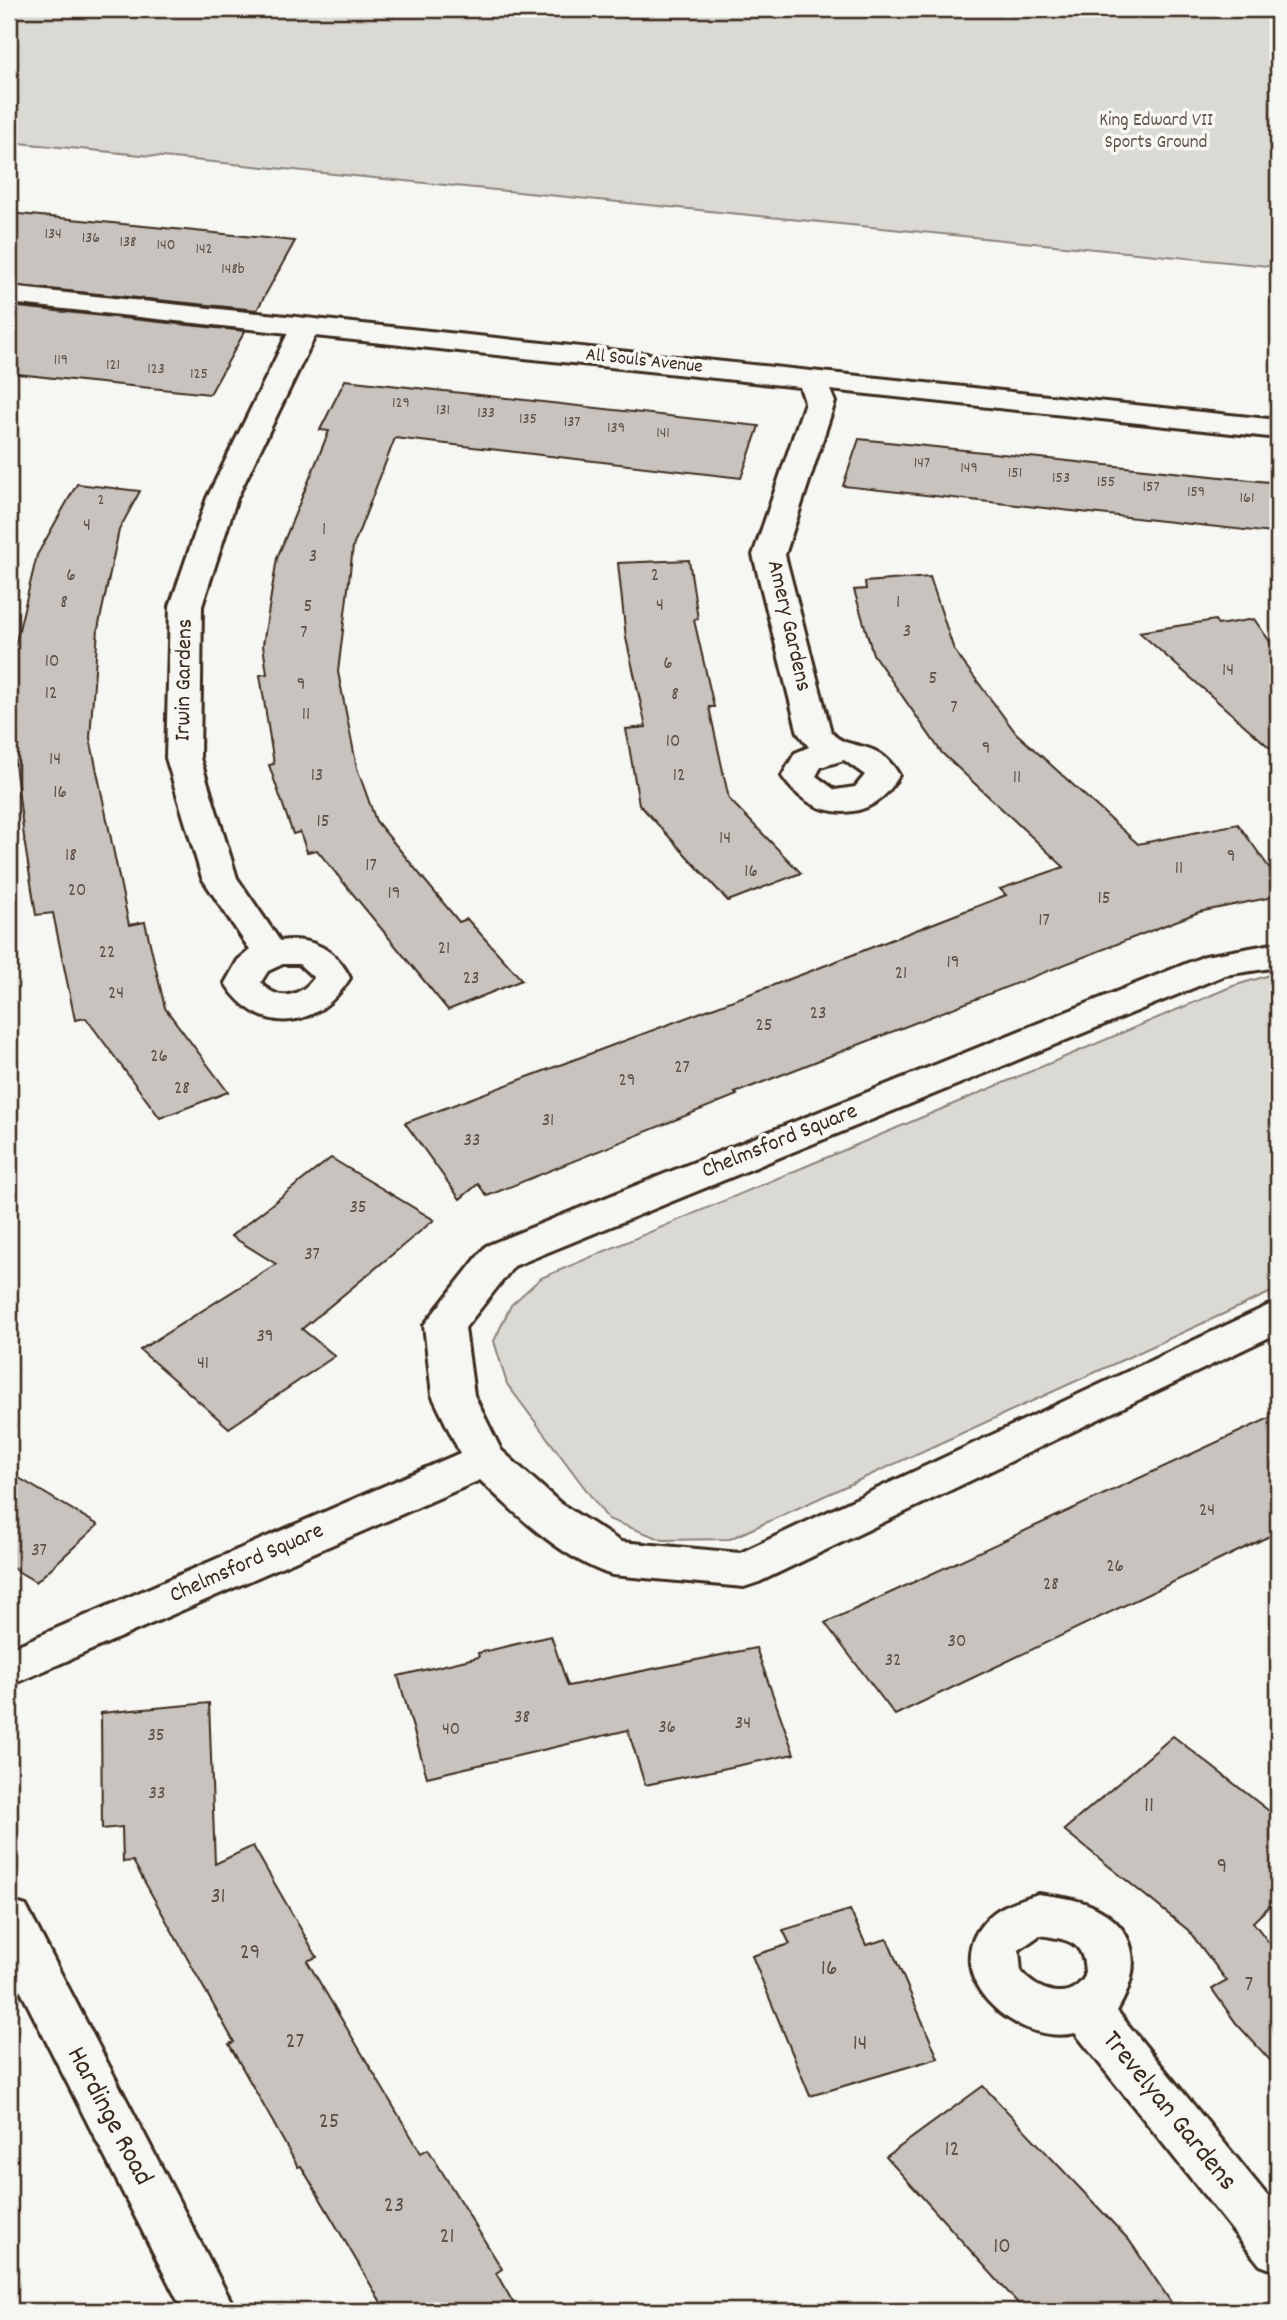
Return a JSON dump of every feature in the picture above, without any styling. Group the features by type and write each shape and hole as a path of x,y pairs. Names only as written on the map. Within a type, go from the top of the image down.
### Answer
{"street":[{"name":"All Souls Avenue","path":"9,295 1278,429"},
{"name":"Irwin Gardens","path":"270,954 220,878 183,758 186,606 222,498 306,327"},
{"name":"Amery Gardens","path":"811,379 820,402 769,555 815,733 829,751"},
{"name":"Chelmsford Square","path":"1278,955 1218,964 500,1256 444,1325 453,1395 485,1460 545,1515 612,1558 744,1570 1278,1315"},
{"name":"Chelmsford Square","path":"9,1668 485,1460"},
{"name":"Hardinge Road","path":"9,1921 210,2311"},
{"name":"Trevelyan Gardens","path":"1085,2009 1278,2248"}],"green space":[{"name":"King Edward VII Sports Ground","path":"9,9 1278,9 1278,267 9,142"},
{"path":"1273,974 1278,975 1278,1289 730,1539 663,1540 608,1519 507,1384 494,1341 511,1305 541,1278 1233,986"}],"building":[{"path":"9,213 295,241 257,310 9,285"},
{"path":"9,306 245,331 210,394 81,381 9,373"},
{"path":"345,380 759,426 741,478 395,438 353,547 338,672 357,768 376,821 459,922 467,919 522,980 448,1010 317,850 307,852 300,832 293,834 269,765 274,764 260,675 267,674 263,645 277,558 329,431 320,430"},
{"path":"859,439 1278,483 1272,533 843,486"},
{"path":"77,484 140,491 119,530 98,629 90,738 129,925 145,922 165,1008 228,1092 160,1118 86,1018 75,1020 53,913 36,915 25,845 9,715 9,646 15,646 37,555"},
{"path":"689,560 698,619 694,620 714,707 709,707 729,799 801,873 728,901 639,804 626,729 646,727 626,638 618,563"},
{"path":"930,577 954,650 1016,733 1138,844 1238,824 1278,880 1278,896 1199,912 735,1093 737,1095 487,1196 478,1184 460,1199 405,1123 811,971 1006,895 1000,889 1064,867 942,753 873,654 854,590 866,589 865,582"},
{"path":"1254,619 1278,653 1278,755 1139,632 1215,620 1218,625"},
{"path":"331,1158 434,1220 302,1329 335,1356 229,1428 140,1350 276,1264 231,1236"},
{"path":"1278,1414 1278,1532 895,1715 825,1623"},
{"path":"9,1472 98,1525 36,1582 9,1566"},
{"path":"551,1636 568,1686 756,1648 794,1754 645,1785 628,1730 427,1777 398,1676 479,1657 478,1653"},
{"path":"209,1703 215,1864 253,1846 317,1957 307,1961 421,2153 428,2149 502,2269 496,2273 518,2311 386,2311 301,2166 298,2167 229,2044 234,2042 133,1861 123,1862 122,1827 102,1829 101,1713"},
{"path":"1173,1736 1278,1818 1278,1898 1253,1922 1278,1954 1278,2069 1236,2023 1212,1989 1227,1981 1188,1930 1064,1830"},
{"path":"850,1910 866,1945 887,1939 938,2058 810,2096 752,1956 790,1944 783,1930"},
{"path":"983,2086 1129,2240 1177,2311 1025,2311 886,2157"}]}
